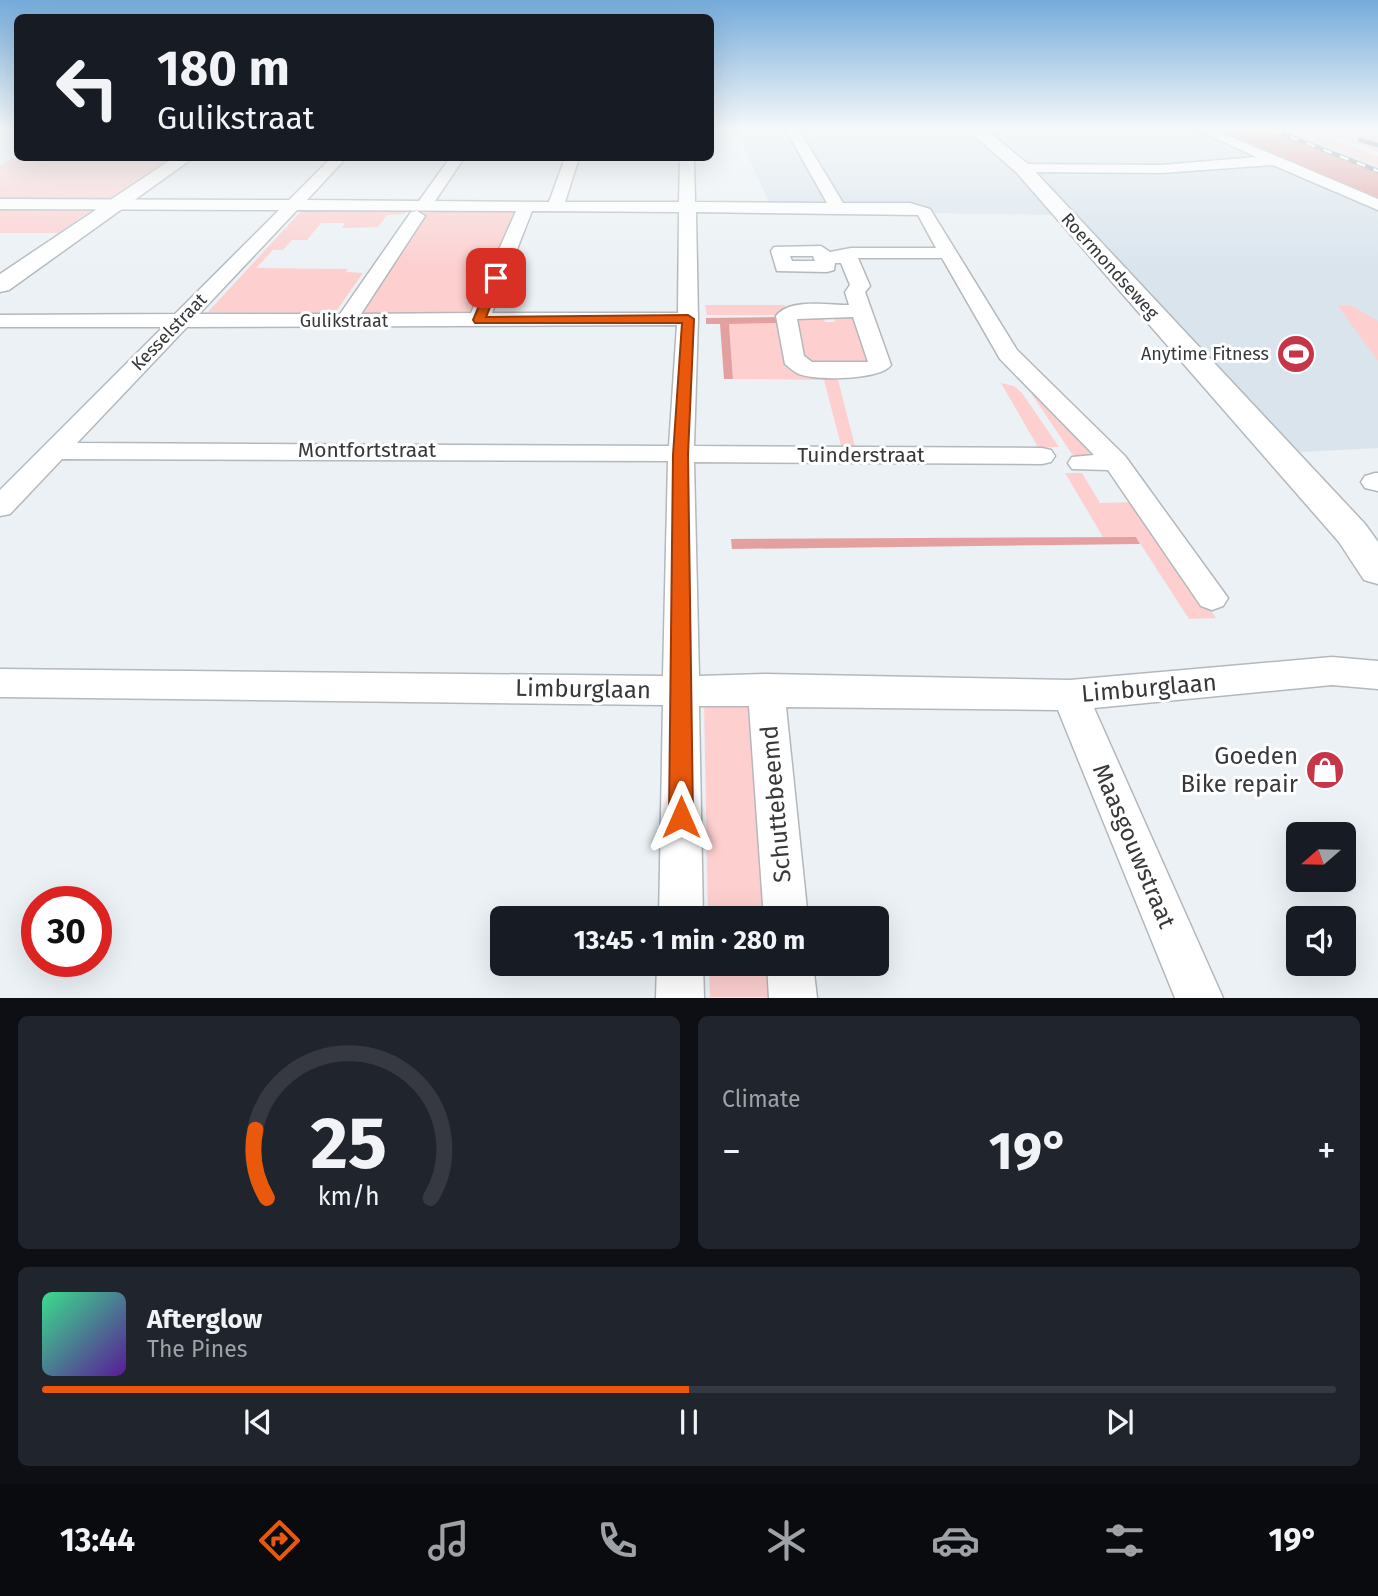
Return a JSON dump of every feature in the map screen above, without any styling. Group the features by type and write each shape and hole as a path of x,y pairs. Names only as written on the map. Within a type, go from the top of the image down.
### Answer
{"street":[{"path":"0,285 10,270 157,177"},
{"name":"Kesselstraat","path":"0,507 320,177"},
{"path":"345,322 444,177"},
{"path":"555,206 565,177"},
{"path":"681,906 681,455 688,319 687,177"},
{"path":"820,177 837,207"},
{"name":"Roermondseweg","path":"1029,177 1365,543 1378,570"},
{"path":"1314,177 1378,205"},
{"path":"0,204 292,205 421,211 526,206 688,205 910,208 924,212 1008,354 1116,462 1212,598"},
{"path":"479,320 526,206"},
{"path":"823,258 848,257 851,253 949,253"},
{"path":"848,257 860,286 855,292 880,365 871,370 807,369 793,359 786,316 794,312 861,312"},
{"name":"Gulikstraat","path":"0,321 688,319"},
{"name":"Montfortstraat","path":"54,451 354,449 681,455"},
{"name":"Tuinderstraat","path":"681,455 1042,456"},
{"path":"1081,463 1116,462"},
{"name":"Limburglaan","path":"1332,671 1378,657"},
{"name":"Limburglaan","path":"0,683 766,689 1070,695 1332,671 1378,675"},
{"name":"Schuttebeemd","path":"766,689 785,906"},
{"name":"Maasgouwstraat","path":"1070,695 1199,998"},
{"path":"680,976 680,998"},
{"path":"791,976 793,998"}],"shaded area":[{"path":"0,177 142,177 107,200 0,200"},
{"path":"757,177 1327,177 1378,198 1378,448 1300,452 1062,215 773,211"},
{"path":"1320,177 1378,177 1378,201"},
{"path":"0,208 93,209 58,233 0,233"},
{"path":"408,209 404,214 387,215 378,227 342,228 345,223 321,223 307,240 292,240 283,250 273,250 256,268 348,269 346,272 363,273 335,313 208,312 302,210"},
{"path":"426,209 509,209 516,213 469,313 367,314 362,310"},
{"path":"705,305 785,305 786,311 780,315 707,315"},
{"path":"1350,305 1378,321 1378,361 1338,306"},
{"path":"847,314 859,318 874,362 811,367 798,358 796,315 822,315 825,322 835,322 834,315"},
{"path":"779,317 780,323 729,324 733,379 724,379 720,324 706,324 706,318"},
{"path":"780,323 786,360 836,372 856,450 842,449 824,380 733,379 729,324"},
{"path":"1001,383 1014,386 1022,393 1059,447 1038,447"},
{"path":"1027,387 1099,455 1077,457 1072,454"},
{"path":"1065,473 1082,473 1100,503 1136,502 1216,618 1189,619 1136,537 1103,537"},
{"path":"1136,537 1140,544 732,549 731,539"},
{"path":"704,698 752,699 767,906 708,906"},
{"path":"709,976 773,976 774,997 710,997"}],"place":[{"name":"Anytime Fitness","path":"1296,354"},
{"name":"Goeden Bike repair","path":"1325,770"}],"route":[{"path":"496,278 479,320 688,319 681,455 681,817"}]}
